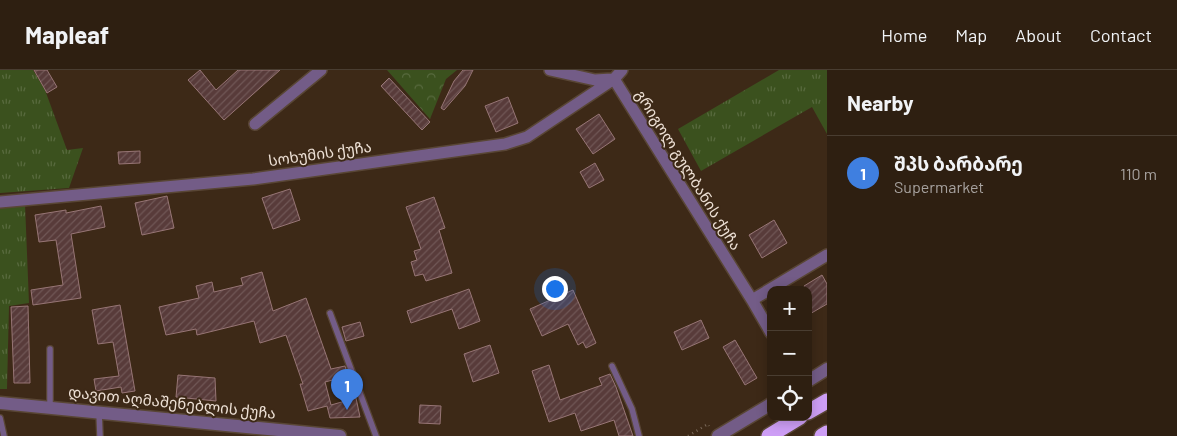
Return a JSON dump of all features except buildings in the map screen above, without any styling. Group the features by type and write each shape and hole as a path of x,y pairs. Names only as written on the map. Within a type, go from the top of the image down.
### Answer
{"highway":[{"path":"812,410 827,401"},
{"path":"769,436 793,421"},
{"path":"822,436 827,433"}],"street":[{"path":"255,124 320,70"},
{"path":"550,70 595,80 618,74"},
{"name":"სოხუმის ქუჩა","path":"0,202 253,179 506,144 527,137 618,74"},
{"name":"გრიგოლ გულბანის ქუჩა","path":"618,74 770,331"},
{"path":"752,300 827,255"},
{"path":"812,378 827,369"},
{"name":"დავით აღმაშენებლის ქუჩა","path":"0,403 340,436"},
{"path":"718,436 767,406"}],"lane":[{"path":"330,313 376,436"},
{"path":"50,349 50,408"},
{"path":"612,366 632,409 639,436"},
{"path":"99,412 100,436"},
{"path":"0,418 4,436"}],"path":[{"path":"688,436 708,424"}],"green space":[{"path":"0,70 33,70 45,90 67,150 83,148 69,188 0,193"},
{"path":"387,70 457,70 446,79 430,119"},
{"path":"779,70 827,70 827,134 812,107 701,171 678,129"},
{"path":"25,204 29,303 9,306 7,389 0,389 0,206"}],"place":[{"name":"შპს ბარბარე","path":"347,410"}]}
